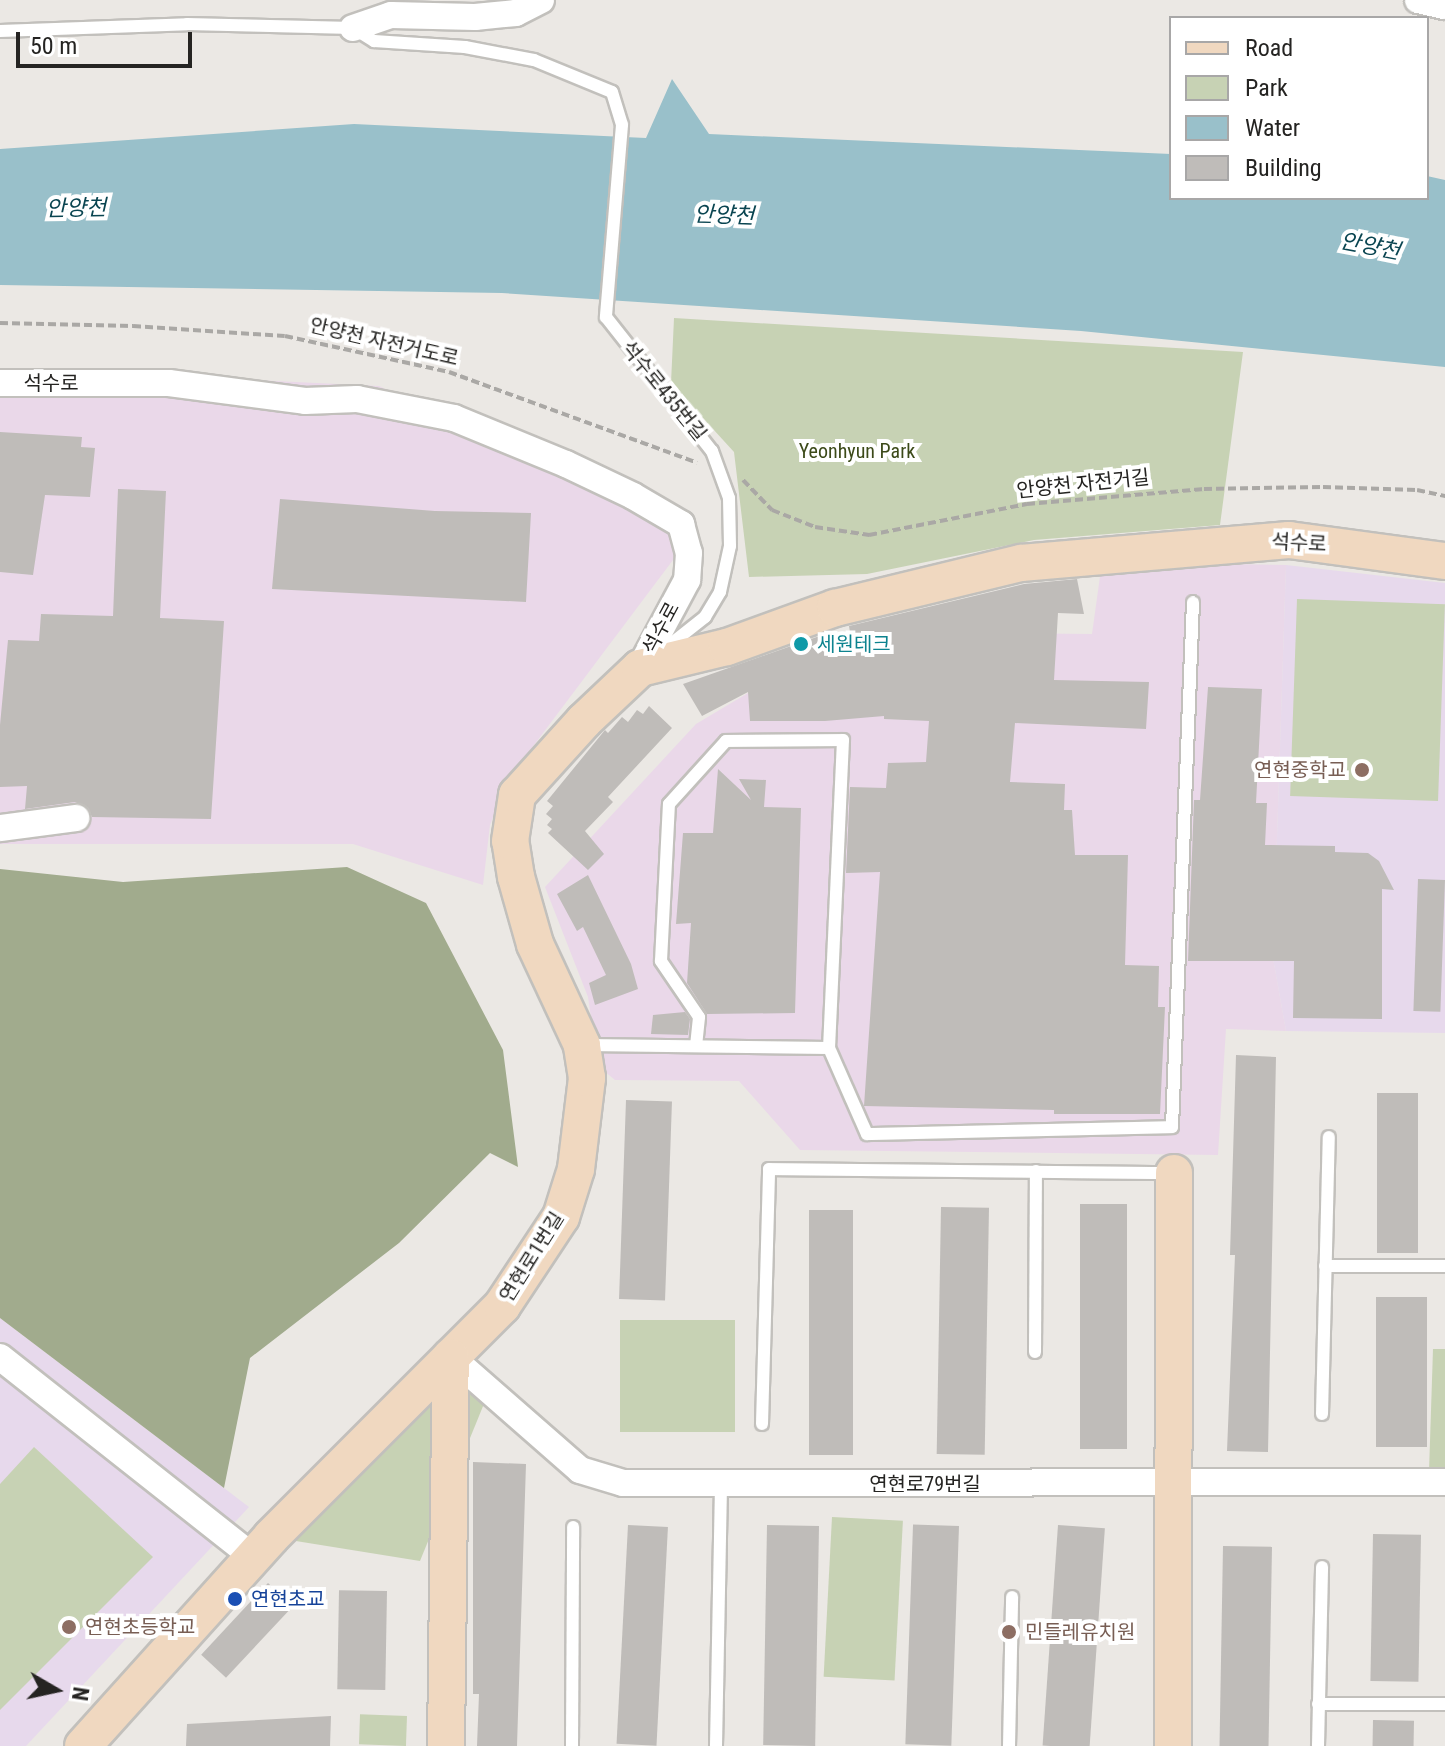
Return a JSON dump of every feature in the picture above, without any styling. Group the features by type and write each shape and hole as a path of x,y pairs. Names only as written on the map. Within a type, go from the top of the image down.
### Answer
{"street":[{"path":"353,28 391,15 475,17 516,13 541,0"},
{"path":"1418,0 1445,6"},
{"name":"석수로","path":"0,383 169,383 305,401 357,399 454,418 566,464 633,496 681,524 689,553 687,580 640,668"},
{"name":"석수로","path":"640,668 727,647 835,608 1021,563 1289,540 1445,561"},
{"name":"연현로1번길","path":"83,1746 253,1557 502,1306 561,1217 576,1169 587,1078 582,1045 535,944 516,877 510,841 517,795 584,721 640,668"},
{"path":"0,828 76,818"},
{"path":"1173,1746 1174,1173"},
{"path":"0,1357 253,1557"},
{"path":"446,1746 451,1357"},
{"name":"연현로79번길","path":"451,1357 580,1470 623,1483 1445,1482"}],"lane":[{"path":"0,31 187,24 353,28"},
{"name":"석수로435번길","path":"353,28 374,41 465,47 534,60 612,92 622,125 606,317 685,412 712,451 729,498 730,546 720,592 705,617 640,668"},
{"path":"696,1046 699,1017 661,961 669,804 726,741 843,740 829,1048 867,1134 1172,1127 1193,602"},
{"path":"582,1045 829,1048"},
{"path":"1322,1414 1329,1137"},
{"path":"762,1424 769,1169 1174,1173"},
{"path":"1035,1352 1036,1171"},
{"path":"1325,1266 1445,1266"},
{"path":"716,1746 721,1485"},
{"path":"572,1746 573,1527"},
{"path":"1318,1746 1322,1567"},
{"path":"1009,1746 1012,1597"},
{"path":"1318,1704 1445,1704"}],"path":[{"name":"안양천 자전거도로","path":"0,323 133,326 285,336 449,372 743,479"},
{"name":"안양천 자전거길","path":"743,479 772,510 815,527 869,535 1027,504 1204,489 1323,487 1417,490 1445,496"}],"shaded area":[{"path":"0,368 379,386 658,518 679,552 507,781 490,825 483,885 353,844 0,844"},
{"path":"1102,562 1286,565 1273,958 1286,1031 1226,1029 1218,1155 800,1150 739,1081 615,1080 598,1066 588,997 545,887 696,724 820,650 891,632 1092,634"},
{"name":"연현중학교","path":"1286,565 1445,583 1445,1033 1286,1031 1273,958"},
{"name":"연현초등학교","path":"0,1318 249,1507 26,1746 0,1746"}],"green space":[{"name":"Yeonhyun Park","path":"674,318 1243,352 1220,525 1034,540 867,574 749,577 734,452 671,383"},
{"path":"1297,599 1445,604 1438,801 1290,796"},
{"path":"347,867 426,903 503,1050 518,1167 490,1153 399,1243 250,1358 224,1488 0,1318 0,869 123,882"},
{"path":"620,1320 735,1320 735,1432 620,1432"},
{"path":"1433,1349 1445,1349 1445,1472 1429,1472"},
{"path":"451,1357 490,1389 420,1561 271,1537"},
{"path":"34,1447 153,1557 0,1710 0,1484"},
{"path":"832,1517 903,1521 895,1680 824,1677"},
{"path":"360,1714 407,1716 406,1746 359,1744"}],"water":[{"name":"안양천","path":"672,79 709,134 1169,154 1169,200 1429,200 1429,176 1445,180 1445,367 1081,331 502,293 0,285 0,149 354,124 646,138"}],"building":[{"path":"0,432 82,437 81,447 95,448 90,497 45,495 33,575 0,572"},
{"path":"118,489 166,491 160,618 224,621 211,819 92,817 88,808 75,802 25,809 27,786 0,787 0,725 8,640 39,641 41,614 113,616"},
{"path":"280,499 435,511 531,513 526,602 272,589"},
{"path":"1077,579 1084,614 1058,613 1054,680 1149,682 1146,729 1015,723 1010,782 1065,784 1064,810 1072,810 1075,855 1128,855 1125,965 1159,966 1158,1007 1165,1007 1160,1114 1054,1114 1054,1110 864,1106 880,872 846,873 850,787 886,788 888,763 926,762 929,721 884,719 884,716 825,721 750,721 748,692 702,716 683,684 831,632 852,645 849,626 1024,584"},
{"path":"1208,687 1262,689 1256,803 1267,803 1265,845 1335,846 1335,852 1368,853 1379,861 1394,890 1382,889 1382,1019 1293,1018 1294,961 1188,961 1194,800 1200,800"},
{"path":"649,706 672,728 608,797 613,802 585,831 604,854 588,870 548,833 552,829 547,825 552,819 546,814 553,806 547,801 605,730 608,733 622,717 628,722 637,710 643,714"},
{"path":"718,769 751,800 739,779 766,780 764,807 801,808 795,1013 707,1014 687,983 691,923 676,924 683,833 713,833"},
{"path":"588,875 631,964 638,989 595,1005 589,983 606,975 583,927 577,931 557,894"},
{"path":"1418,879 1445,880 1440,1012 1413,1011"},
{"path":"685,1012 690,1019 688,1035 651,1034 653,1015"},
{"path":"1236,1055 1276,1057 1268,1452 1227,1451 1235,1255 1230,1255"},
{"path":"1377,1093 1418,1093 1418,1253 1377,1253"},
{"path":"626,1100 672,1102 665,1300 619,1299"},
{"path":"1080,1204 1127,1204 1127,1449 1080,1449"},
{"path":"941,1207 989,1208 985,1455 937,1454"},
{"path":"809,1210 853,1210 853,1455 809,1455"},
{"path":"1376,1297 1427,1297 1427,1447 1376,1447"},
{"path":"473,1462 526,1464 517,1746 477,1746 479,1694 473,1694"},
{"path":"913,1524 959,1526 951,1746 905,1744"},
{"path":"628,1525 668,1527 656,1746 617,1744"},
{"path":"767,1525 819,1526 815,1746 763,1745"},
{"path":"1058,1525 1105,1528 1090,1746 1043,1745"},
{"path":"1373,1534 1421,1535 1418,1682 1370,1681"},
{"path":"1223,1546 1272,1547 1269,1746 1220,1746"},
{"path":"268,1583 293,1606 226,1678 201,1655"},
{"path":"339,1590 387,1591 385,1690 337,1689"},
{"path":"331,1716 330,1746 186,1746 187,1724"},
{"path":"1373,1720 1414,1721 1414,1746 1373,1746"}],"place":[{"name":"세원테크","path":"801,644"},
{"name":"연현중학교","path":"1362,770"},
{"name":"연현초교","path":"235,1599"},
{"name":"연현초등학교","path":"69,1627"},
{"name":"민들레유치원","path":"1009,1632"}]}
